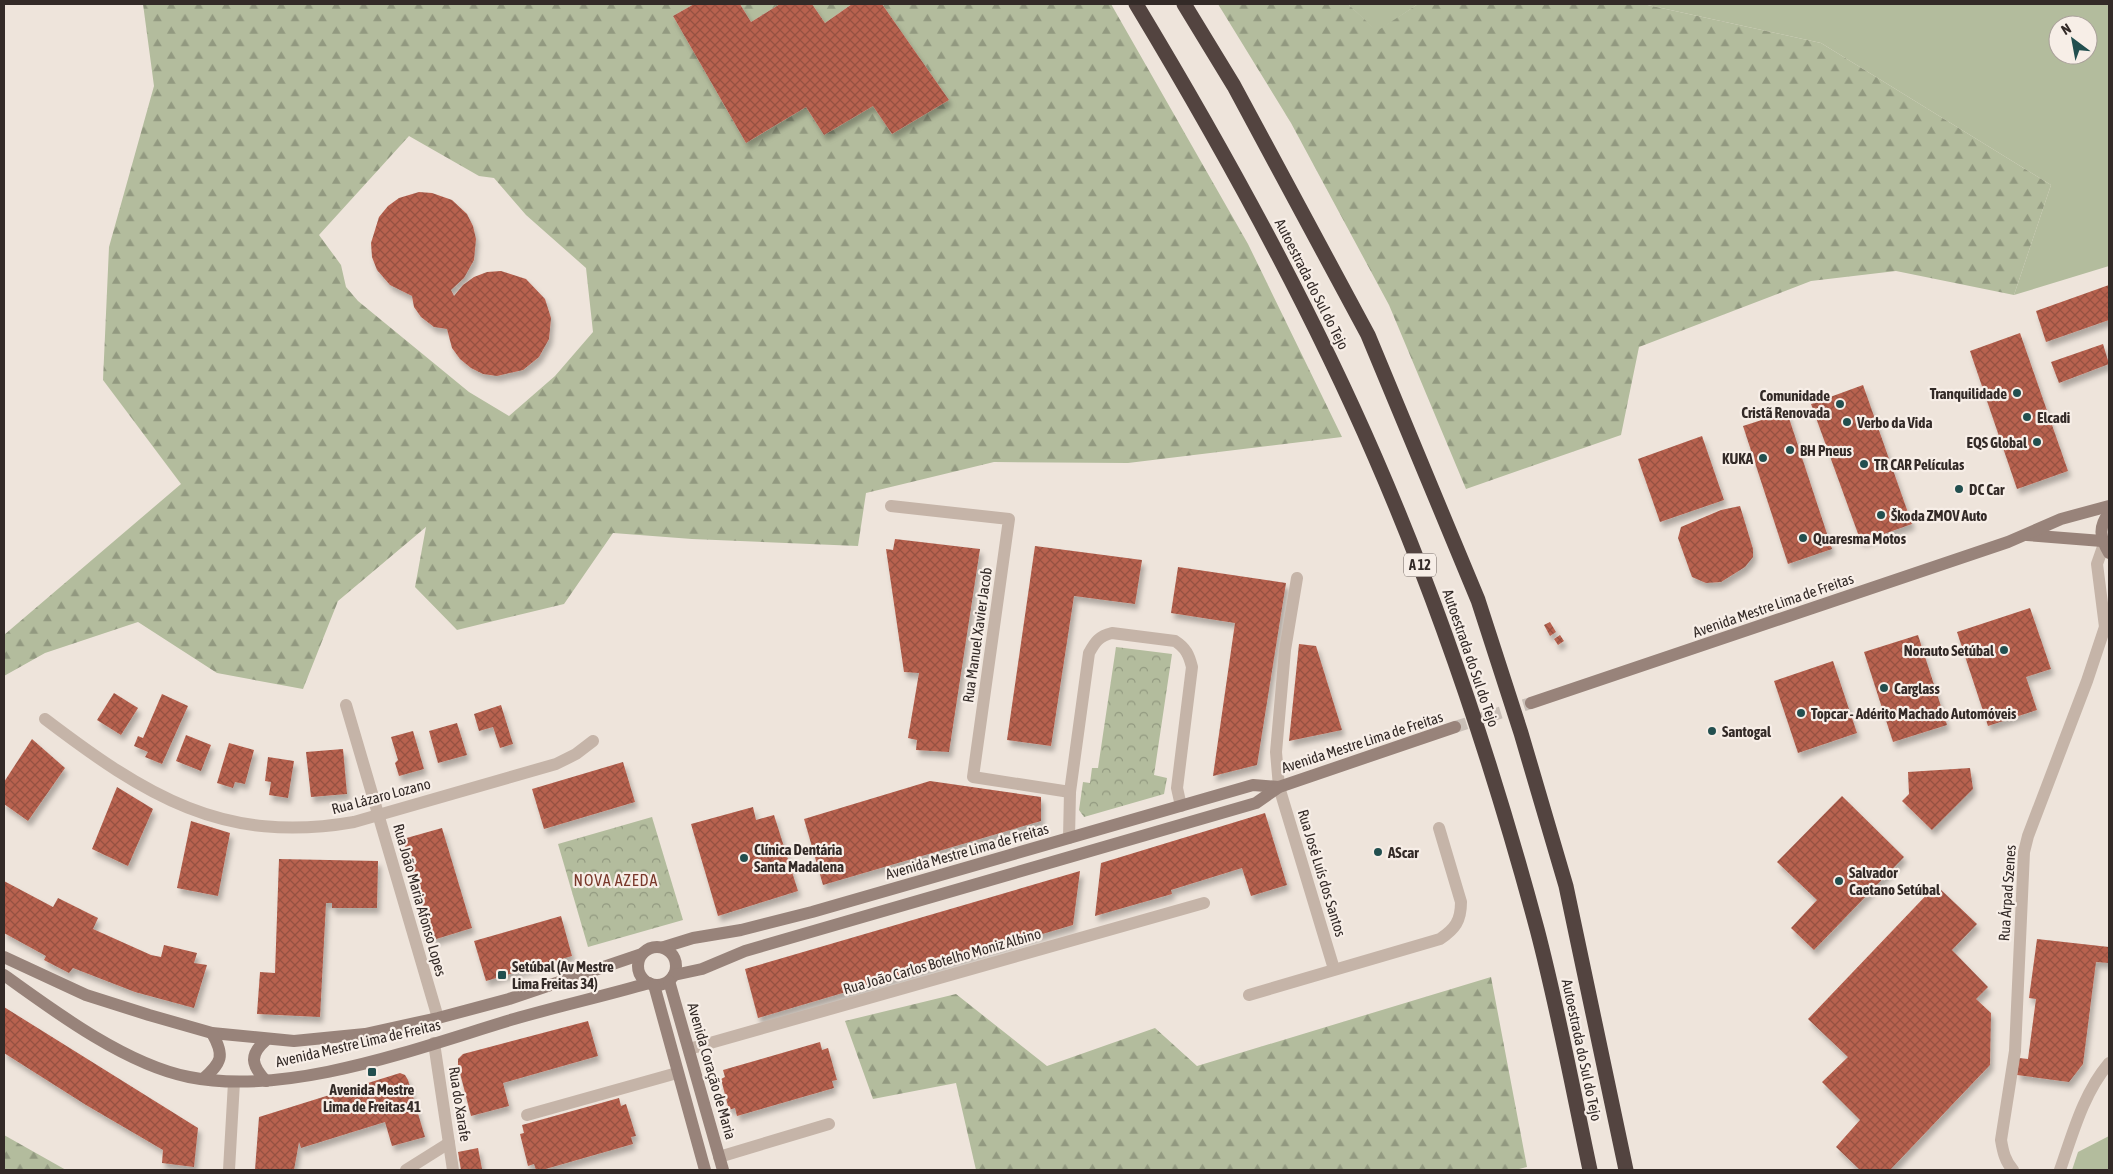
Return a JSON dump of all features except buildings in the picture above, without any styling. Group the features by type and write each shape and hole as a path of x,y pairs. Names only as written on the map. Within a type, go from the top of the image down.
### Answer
{"highway":[{"name":"Autoestrada do Sul do Tejo","path":"1136,4 1224,154 1292,281 1371,448 1419,563 1466,693 1519,863 1564,1041 1590,1170"},
{"name":"Autoestrada do Sul do Tejo","path":"1184,4 1234,86 1368,335 1478,600 1521,733 1566,886 1626,1170"}],"main road":[{"name":"Avenida Mestre Lima de Freitas","path":"1531,703 1878,586 2024,534 2061,518 2109,506"},
{"path":"2105,546 2103,522 2109,513"},
{"name":"Avenida Mestre Lima de Freitas","path":"2024,534 2105,546"},
{"name":"Avenida Mestre Lima de Freitas","path":"664,947 693,938 741,930 812,912 1253,785 1278,786 1455,728"},
{"name":"Avenida Mestre Lima de Freitas","path":"672,978 702,969 745,951 1256,804 1278,786"},
{"path":"651,984 672,978 676,970 672,957 664,947 657,946 648,949 642,954 639,966 651,984 705,1170"},
{"name":"Avenida Mestre Lima de Freitas","path":"4,957 86,995 212,1032 266,1040 294,1041 364,1034 438,1018 509,999 642,954"},
{"name":"Avenida Mestre Lima de Freitas","path":"4,975 112,1046 142,1060 187,1077 234,1082 287,1080 434,1043 577,1000 651,984"},
{"name":"Avenida Coração de Maria","path":"672,978 689,1049 723,1170"},
{"path":"203,1079 217,1066 220,1057 220,1046 212,1032"},
{"path":"266,1040 256,1049 254,1061 258,1072 266,1081"}],"street":[{"name":"Rua Manuel Xavier Jacob","path":"891,506 1009,520 973,777 1070,792"},
{"name":"Rua Árpad Szenes","path":"2013,1170 2005,1158 2001,1140 2015,1051 2024,852 2028,836 2087,681 2107,621 2097,564 2105,546"},
{"name":"Rua José Luís dos Santos","path":"1297,578 1285,650 1276,752 1278,786 1334,969"},
{"path":"1069,838 1070,792 1089,653 1095,642 1103,635 1112,632 1175,641 1183,646 1190,656 1192,667 1177,788 1182,806"},
{"name":"Rua João Maria Afonso Lopes","path":"346,705 438,1018"},
{"name":"Rua Lázaro Lozano","path":"45,719 135,783 186,808 213,818 259,826 308,828 354,822 556,764 576,754 594,741"},
{"path":"1249,995 1440,939 1455,929 1461,914 1461,902 1439,828"},
{"name":"Rua João Carlos Botelho Moniz Albino","path":"689,1049 1204,903"},
{"name":"Rua do Xarafe","path":"434,1043 453,1170"},
{"path":"2060,1170 2081,1108 2095,1081 2109,1063"},
{"path":"527,1115 677,1072"},
{"path":"229,1170 234,1082"},
{"path":"719,1157 829,1124"},
{"path":"406,1170 450,1143"}],"green space":[{"path":"143,4 694,4 673,16 746,143 806,107 824,135 873,106 892,134 949,100 882,4 1111,4 1248,244 1342,437 1128,463 994,462 866,493 858,546 692,539 613,533 564,604 457,630 415,587 426,527 338,601 303,689 217,673 138,622 45,653 4,676 4,635 181,484 103,380 109,247 154,86","holes":["409,136 479,176 494,178 526,215 586,268 593,332 555,376 509,416 469,392 358,301 346,287 341,265 319,235"]},
{"path":"740,4 780,4 751,22"},
{"path":"812,4 852,4 825,23"},
{"path":"1218,4 1348,4 1377,31 1418,4 1643,4 1821,43 2051,185 2014,295 1896,271 1811,281 1639,347 1621,435 1466,489 1389,305 1291,123"},
{"path":"1348,4 1418,4 1377,32"},
{"path":"1643,4 2109,4 2109,266 2014,295 2051,185 1821,43"},
{"path":"1116,647 1172,654 1154,775 1167,778 1164,794 1084,817 1079,810 1083,782 1090,783 1092,768 1098,768"},
{"path":"652,817 683,920 588,947 558,844"},
{"path":"1491,977 1527,1167 1515,1170 976,1170 956,1083 873,1099 845,1021 956,994 1047,1066 1155,1028 1197,1066"},
{"path":"4,1135 66,1170 4,1170"},
{"path":"2109,1136 2109,1170 2072,1170 2078,1152"}],"tunnel":[{"path":"1455,727 1531,703"}],"place":[{"name":"Tranquilidade","path":"2017,393"},
{"name":"Comunidade Cristã Renovada","path":"1840,404"},
{"name":"Elcadi","path":"2027,417"},
{"name":"Verbo da Vida","path":"1847,422"},
{"name":"EQS Global","path":"2037,442"},
{"name":"BH Pneus","path":"1790,450"},
{"name":"KUKA","path":"1763,458"},
{"name":"TR CAR Películas","path":"1864,464"},
{"name":"DC Car","path":"1959,489"},
{"name":"Škoda ZMOV Auto","path":"1881,515"},
{"name":"Quaresma Motos","path":"1803,538"},
{"name":"Norauto Setúbal","path":"2004,650"},
{"name":"Carglass","path":"1884,688"},
{"name":"Topcar - Adérito Machado Automóveis","path":"1801,713"},
{"name":"Santogal","path":"1712,731"},
{"name":"AScar","path":"1378,852"},
{"name":"Clínica Dentária Santa Madalena","path":"744,858"},
{"name":"Salvador Caetano Setúbal","path":"1839,881"},
{"name":"Setúbal (Av Mestre Lima Freitas 34)","path":"502,975"},
{"name":"Avenida Mestre Lima de Freitas 41","path":"372,1072"}],"district":[{"name":"NOVA AZEDA","path":"616,880"}]}
